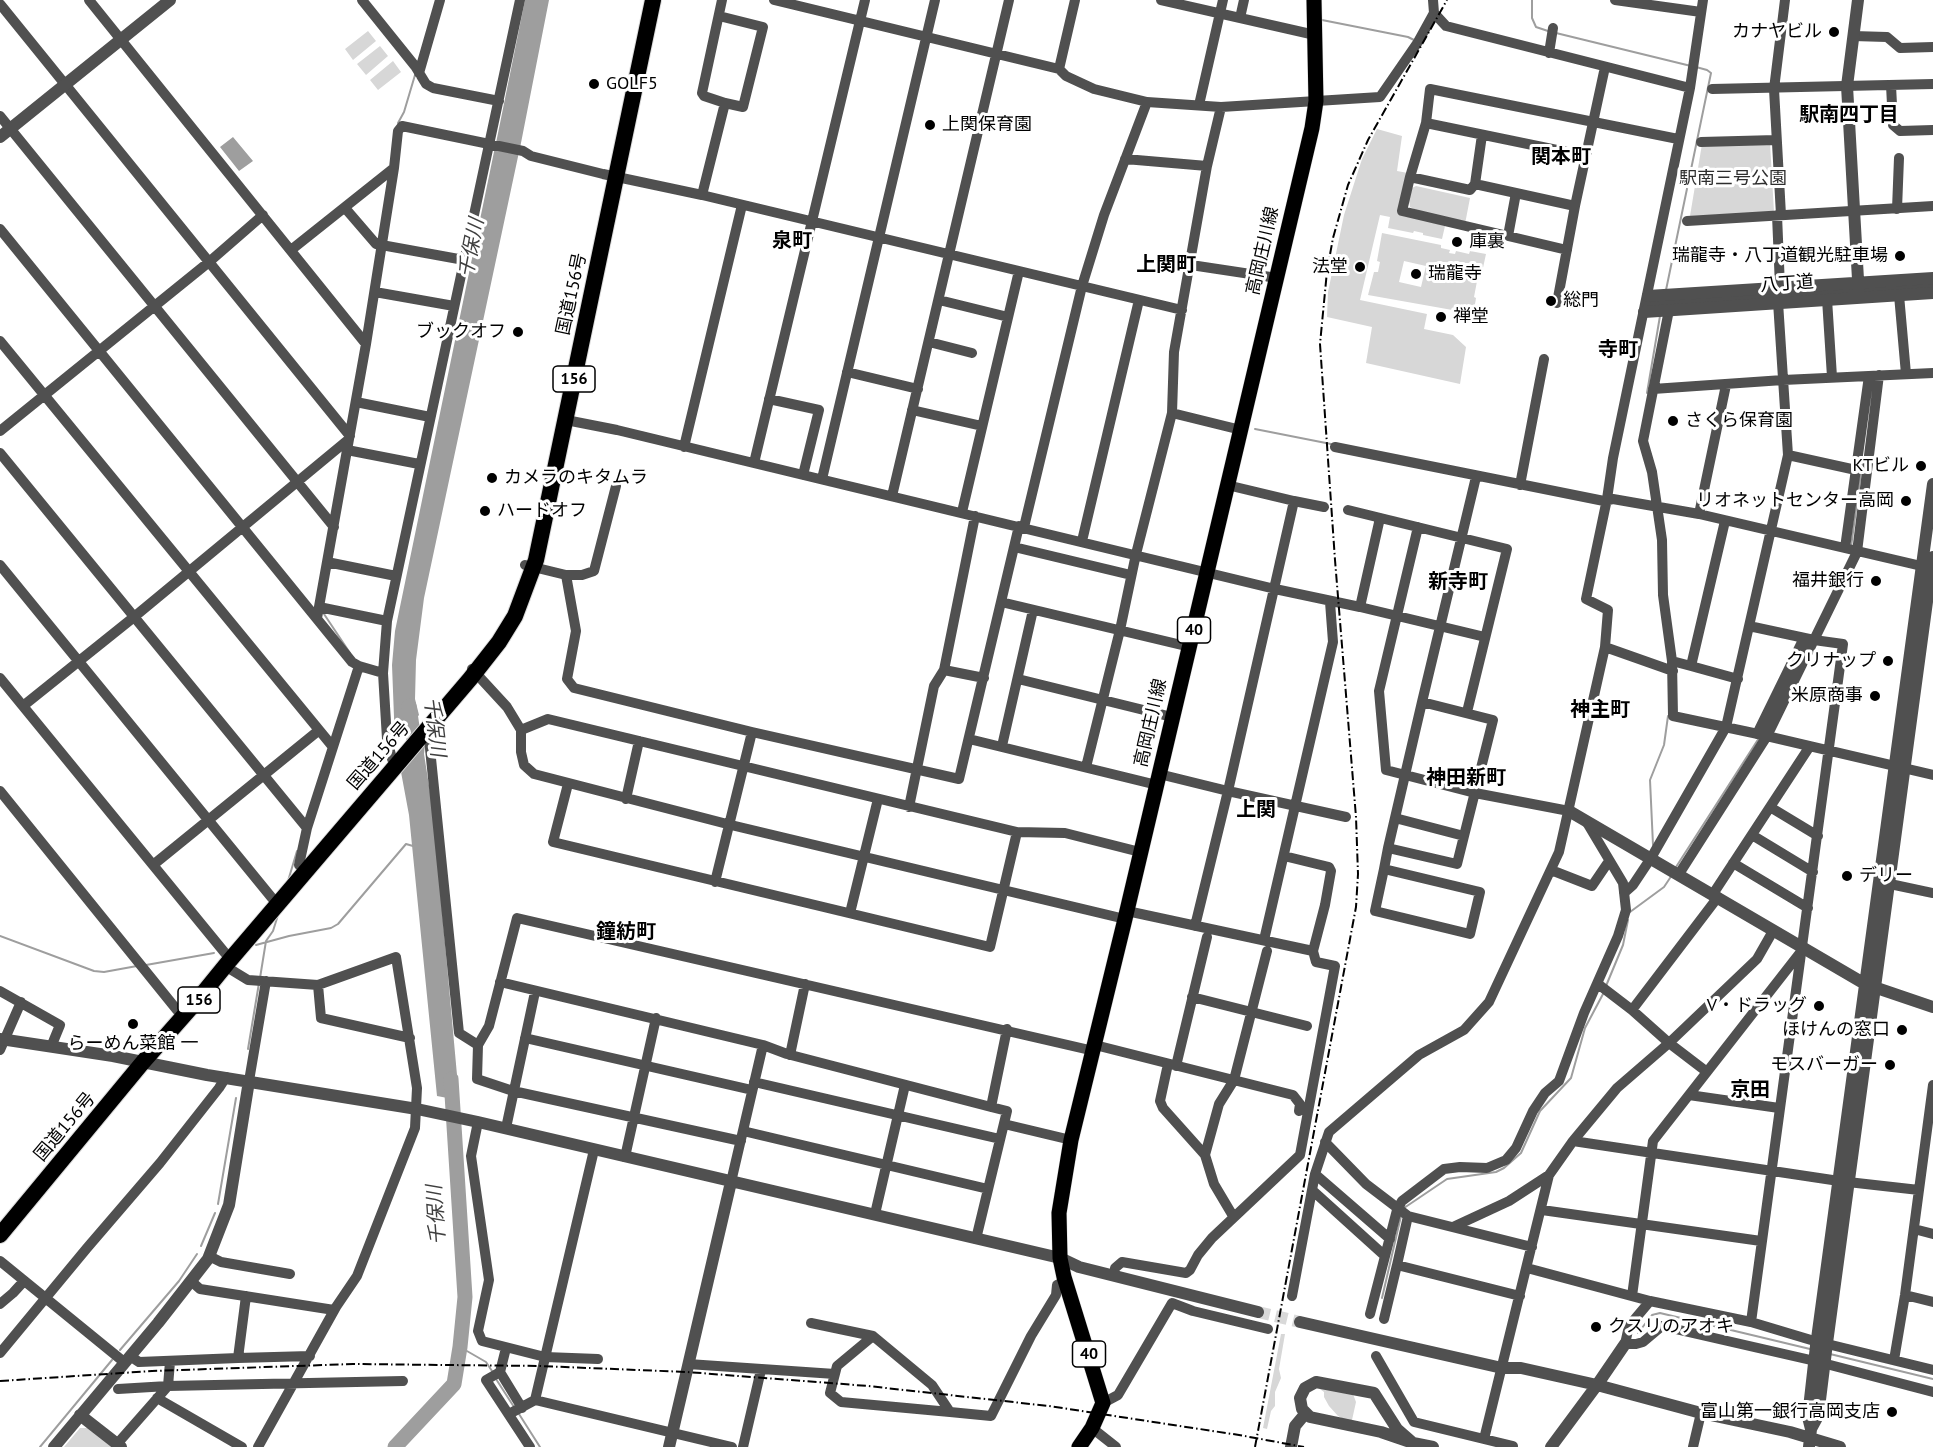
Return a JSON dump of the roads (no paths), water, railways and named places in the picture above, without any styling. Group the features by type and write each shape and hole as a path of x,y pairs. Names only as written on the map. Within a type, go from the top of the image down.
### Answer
{"highway":[{"name":"国道156号","path":"0,1219 138,1061 183,1018 299,865 425,729 499,642 515,616 530,566 566,420 645,0"},
{"name":"国道156号","path":"530,566 613,175 653,0"},
{"name":"国道156号","path":"0,1235 177,1010 225,960 395,759"}],"main road":[{"name":"高岡庄川線","path":"1103,1403 1065,1281 1060,1258 1059,1214 1071,1140 1095,1048 1312,128 1316,101 1314,0"},
{"path":"1079,1447 1092,1428 1103,1403"}],"street":[{"path":"89,0 366,344"},
{"path":"0,137 170,0"},
{"path":"362,0 426,84 433,88 499,101"},
{"path":"417,70 440,0"},
{"path":"395,759 387,739 383,673 387,621 419,464 492,144 518,0"},
{"path":"719,16 763,27 743,107 724,103 704,96 702,93 722,0"},
{"path":"774,0 791,2 1059,69 1066,76 1094,89 1147,102 1221,107 1380,97 1418,42 1434,13 1433,0"},
{"path":"754,463 865,0"},
{"path":"822,479 935,0"},
{"path":"892,496 1009,0"},
{"path":"1059,69 1075,0"},
{"path":"1161,0 1315,35"},
{"path":"1199,105 1223,0"},
{"path":"1240,18 1244,0"},
{"path":"1615,0 1701,12"},
{"path":"1292,1296 1315,1174 1329,1132 1419,1055 1464,1030 1488,1002 1559,852 1605,647 1608,610 1586,599 1689,88 1703,0"},
{"path":"1780,288 1774,89 1785,0"},
{"path":"1858,0 1847,86 1859,297"},
{"path":"0,3 209,262 349,442 419,464"},
{"path":"1434,13 1446,26 1689,88"},
{"path":"1549,53 1553,28"},
{"path":"1853,36 1887,37 1900,48 1933,47"},
{"path":"1557,303 1605,67"},
{"path":"1712,89 1933,84"},
{"path":"1891,86 1893,125 1900,131 1933,130"},
{"path":"1567,250 1402,211 1426,123 1430,89 1678,139"},
{"path":"566,575 576,631 567,679 574,688 752,732 959,779 1014,547 1082,286 1104,214 1147,102"},
{"path":"702,195 724,103"},
{"path":"1086,767 1172,413 1174,352 1221,107"},
{"path":"0,116 333,527"},
{"path":"1426,123 1586,156"},
{"path":"318,613 375,292 398,131 402,126 523,151 531,156 1182,310"},
{"path":"1410,177 1470,190 1475,184 1482,135"},
{"path":"1701,142 1776,140"},
{"path":"1897,209 1899,158"},
{"path":"1125,159 1208,166"},
{"path":"291,250 394,168"},
{"path":"1475,184 1575,206"},
{"path":"1508,236 1516,193"},
{"path":"684,447 742,205"},
{"path":"1687,221 1933,206"},
{"path":"345,208 376,244 464,260"},
{"path":"0,431 263,216"},
{"path":"0,229 242,527 318,613 352,662 383,673"},
{"path":"1191,265 1277,278"},
{"path":"962,512 1019,271"},
{"name":"八丁道","path":"1646,304 1780,288 1933,278"},
{"path":"1646,304 1933,285"},
{"path":"375,292 454,306"},
{"name":"八丁道","path":"1646,304 1669,310 1933,293"},
{"path":"1899,295 1906,374"},
{"path":"1827,299 1833,377"},
{"path":"939,300 1008,317"},
{"path":"1082,542 1139,300"},
{"path":"1624,894 1633,885 1651,858 1726,727 1788,455 1778,302"},
{"path":"1669,310 1643,441 1652,472 1662,540 1662,595 1672,666 1673,716 1933,775"},
{"path":"0,340 333,747"},
{"path":"929,342 972,353"},
{"path":"1520,485 1544,359"},
{"path":"847,372 918,389"},
{"path":"1653,390 1783,380 1933,373"},
{"path":"1851,550 1856,470 1874,376"},
{"path":"1679,874 1762,735 1851,550 1874,376"},
{"path":"1699,514 1726,385"},
{"path":"769,399 819,410 803,474"},
{"path":"356,402 430,417"},
{"path":"912,410 982,426"},
{"path":"1172,413 1241,430"},
{"path":"566,420 617,430 1275,589 1485,637"},
{"path":"23,706 349,442"},
{"path":"1335,447 1604,501 1613,499 1699,514 1851,550 1930,565"},
{"path":"0,453 307,828"},
{"path":"1788,455 1856,470"},
{"path":"1384,869 1480,892 1470,934 1375,911 1388,848 1476,477"},
{"path":"1810,1438 1818,1419 1821,1352 1900,768 1930,565 1933,484"},
{"path":"1227,485 1324,507"},
{"path":"530,566 566,575 582,575 594,570 616,486"},
{"path":"1195,926 1294,501"},
{"path":"1348,510 1507,549 1467,712"},
{"path":"909,807 934,686 944,670 975,516"},
{"path":"1360,607 1380,518"},
{"path":"1691,666 1725,521"},
{"path":"1418,527 1379,691 1386,770 1475,793 1569,811 1870,986 1933,1007"},
{"path":"1014,547 1131,575"},
{"path":"327,562 396,576"},
{"path":"0,565 272,898"},
{"path":"1001,602 1190,647"},
{"path":"1205,1155 1219,1104 1234,1080 1266,946 1295,805 1333,642 1330,602"},
{"path":"1002,746 1033,610"},
{"path":"318,613 387,621"},
{"path":"1749,626 1843,644 1751,1322"},
{"path":"1605,647 1672,666 1691,666 1738,679"},
{"path":"299,865 307,828 359,666"},
{"path":"473,670 507,708 521,730 520,752 524,765 534,774 731,825 1003,890 1126,915 1195,926 1266,946 1313,951"},
{"path":"944,670 984,678"},
{"path":"0,678 153,865 225,960 248,980 318,985 396,957 417,1088 415,1128 357,1276 334,1310 258,1447"},
{"path":"1018,679 1172,717"},
{"path":"1388,848 1457,864 1492,720 1422,702"},
{"path":"521,730 548,719 1017,832 1065,833 1140,852"},
{"path":"425,729 459,1033 478,1045"},
{"path":"153,865 318,731"},
{"path":"716,882 752,732"},
{"path":"969,739 1086,767 1228,791 1346,817"},
{"path":"626,799 639,741"},
{"path":"1632,1010 1715,896 1733,863 1810,746"},
{"path":"1870,986 1890,884 1900,768"},
{"path":"568,784 553,842 990,947 1017,832"},
{"path":"0,792 177,1010"},
{"path":"850,913 878,799"},
{"path":"1770,807 1818,836"},
{"path":"1395,818 1464,837"},
{"path":"1384,1319 1397,1265 1403,1213 1402,1201 1444,1169 1487,1168 1506,1160 1516,1148 1533,1111 1545,1093 1559,1081 1584,1013 1618,936 1626,910 1623,883 1586,821"},
{"path":"1752,835 1813,872"},
{"path":"1114,1276 1117,1265 1122,1262 1186,1273 1212,1238 1233,1216 1300,1155 1335,966 1316,962 1313,951 1331,871 1329,867 1284,856"},
{"path":"1551,870 1592,886 1609,861"},
{"path":"1733,863 1808,908"},
{"path":"1890,884 1933,893"},
{"path":"988,1190 887,1165 634,1117 513,1091 477,1079 478,1045 489,1026 518,918 1234,1080 1293,1095 1300,1104 1299,1112"},
{"path":"1453,1227 1509,1201 1549,1175 1573,1141 1617,1088 1669,1043 1757,959 1773,931"},
{"path":"1207,938 1192,997 1160,1101 1163,1108 1205,1155 1214,1184 1233,1216"},
{"path":"1632,1296 1653,1141 1803,948"},
{"path":"54,1447 209,1256 229,1205 266,981"},
{"path":"500,982 763,1045 790,1055 1007,1110 976,1239"},
{"path":"790,1055 806,984"},
{"path":"1598,984 1707,1072"},
{"path":"318,985 321,1018 410,1038"},
{"path":"0,991 60,1024 51,1047"},
{"path":"506,1128 535,992"},
{"path":"1192,997 1307,1026"},
{"path":"21,1002 2,1043 51,1047 138,1061 436,1113 1060,1258 1079,1268 1258,1312"},
{"path":"624,1157 656,1018"},
{"path":"991,1107 1007,1029"},
{"path":"525,1038 645,1067 753,1086 1000,1139"},
{"path":"669,1447 763,1045"},
{"path":"0,1353 160,1163 226,1077"},
{"path":"875,1214 905,1085"},
{"path":"1894,1360 1905,1295 1918,1190 1928,1161 1933,1085"},
{"path":"1689,1095 1779,1108"},
{"path":"473,1121 471,1156 489,1280 478,1331 482,1341 545,1357 598,1359"},
{"path":"1004,1124 1071,1140"},
{"path":"1573,1141 1918,1190"},
{"path":"1325,1142 1366,1184 1403,1213 1532,1247"},
{"path":"509,1414 535,1400 594,1150"},
{"path":"1315,1174 1390,1239"},
{"path":"1484,1440 1549,1175"},
{"path":"1312,1190 1385,1256"},
{"path":"1542,1210 1761,1241"},
{"path":"1370,1314 1390,1239 1403,1213"},
{"path":"1914,1229 1933,1234"},
{"path":"209,1256 221,1262 290,1274"},
{"path":"0,1261 45,1298 127,1359 139,1362 170,1362 310,1356"},
{"path":"1397,1265 1520,1296"},
{"path":"1527,1268 1650,1301 1751,1322 1821,1352 1933,1392"},
{"path":"0,1304 24,1281"},
{"path":"191,1281 200,1289 334,1310"},
{"path":"873,1336 837,1366 830,1393 841,1402 991,1416 1031,1336 1056,1295 1058,1284 1065,1281"},
{"path":"1905,1295 1933,1302"},
{"path":"238,1358 246,1296"},
{"path":"1551,1447 1625,1344 1629,1326 1650,1301"},
{"path":"1103,1403 1118,1395 1172,1303 1193,1311 1268,1329"},
{"path":"1300,1322 1502,1368 1521,1368 1597,1385 1840,1447"},
{"path":"811,1323 873,1336 932,1385 950,1412"},
{"path":"1625,1344 1643,1342 1662,1326 1821,1352 1894,1360 1933,1370"},
{"path":"506,1348 500,1372 522,1408"},
{"path":"1376,1356 1414,1422 1513,1446"},
{"path":"80,1415 119,1446 168,1386 170,1362"},
{"path":"688,1364 835,1374"},
{"path":"743,1447 762,1370"},
{"path":"500,1372 486,1380 530,1447"},
{"path":"118,1389 295,1382 403,1381"},
{"path":"1413,1443 1396,1429 1374,1393 1324,1383 1310,1384 1300,1398 1305,1414 1317,1420 1374,1431 1413,1443 1433,1447"},
{"path":"1365,1390 1378,1407 1379,1418 1374,1431"},
{"path":"157,1398 242,1447"},
{"path":"535,1400 732,1447"},
{"path":"1693,1447 1701,1413"},
{"path":"1291,1447 1295,1426 1305,1414"},
{"path":"1092,1428 1116,1447"}],"waterway":[{"path":"1532,0 1532,18 1536,27 1548,31"},
{"path":"1322,20 1408,37 1416,41"},
{"path":"1556,33 1691,66"},
{"path":"1666,290 1711,73 1696,67"},
{"path":"398,123 404,112 415,75"},
{"path":"1647,393 1660,316"},
{"path":"1255,429 1331,444"},
{"path":"1851,547 1863,457"},
{"path":"322,611 350,653"},
{"name":"千保川","path":"409,706 416,754"},
{"path":"1653,845 1650,780 1664,745 1668,716"},
{"path":"1676,867 1759,738"},
{"path":"256,945 331,928 338,924 406,844 413,846"},
{"path":"288,881 297,851"},
{"path":"1630,912 1664,887 1672,875"},
{"path":"260,978 266,941 273,931 278,915"},
{"path":"1606,986 1623,945 1628,920"},
{"path":"0,936 94,971 104,972 137,966"},
{"path":"146,965 214,953"},
{"path":"248,1049 259,983"},
{"path":"1404,1208 1447,1179 1496,1172 1521,1153 1540,1111 1571,1078 1585,1028 1603,994"},
{"name":"千保川","path":"395,1447 454,1384 460,1347 465,1297 451,1079"},
{"path":"218,1204 236,1098"},
{"path":"201,1246 215,1213"},
{"path":"1382,1298 1401,1216"},
{"path":"120,1350 179,1281 197,1254"},
{"path":"1638,1333 1652,1315 1660,1313 1810,1349"},
{"path":"460,1347 486,1362 492,1371"},
{"path":"1830,1354 1933,1379"},
{"path":"40,1447 112,1360"},
{"path":"496,1379 514,1407"},
{"path":"519,1414 540,1447"}],"tunnel":[{"path":"1258,1312 1300,1322"}],"railway":[{"path":"1255,1447 1356,907 1358,874 1356,817 1320,344 1327,271 1333,238 1348,185 1368,140 1447,0"},
{"path":"0,1381 152,1371 353,1364 540,1366 687,1372 868,1386 1049,1406 1304,1447"}],"place":[{"name":"カナヤビル","path":"1834,32"},
{"name":"GOLF5","path":"594,84"},
{"name":"上関保育園","path":"930,125"},
{"name":"庫裏","path":"1457,242"},
{"name":"瑞龍寺・八丁道観光駐車場","path":"1900,256"},
{"name":"法堂","path":"1360,267"},
{"name":"瑞龍寺","path":"1416,274"},
{"name":"総門","path":"1551,301"},
{"name":"禅堂","path":"1441,317"},
{"name":"ブックオフ","path":"518,332"},
{"name":"さくら保育園","path":"1673,421"},
{"name":"KTビル","path":"1921,466"},
{"name":"カメラのキタムラ","path":"492,478"},
{"name":"リオネットセンター高岡","path":"1906,501"},
{"name":"ハードオフ","path":"485,511"},
{"name":"福井銀行","path":"1876,581"},
{"name":"クリナップ","path":"1888,661"},
{"name":"米原商事","path":"1875,696"},
{"name":"デリー","path":"1847,876"},
{"name":"V・ドラッグ","path":"1819,1006"},
{"name":"らーめん菜館 一","path":"133,1024"},
{"name":"ほけんの窓口","path":"1902,1030"},
{"name":"モスバーガー","path":"1890,1065"},
{"name":"クスリのアオキ","path":"1596,1327"},
{"name":"富山第一銀行高岡支店","path":"1892,1412"}],"district":[{"name":"駅南四丁目","path":"1849,115"},
{"name":"関本町","path":"1561,157"},
{"name":"泉町","path":"792,241"},
{"name":"上関町","path":"1166,265"},
{"name":"寺町","path":"1618,350"},
{"name":"新寺町","path":"1458,582"},
{"name":"神主町","path":"1600,710"},
{"name":"神田新町","path":"1466,778"},
{"name":"上関","path":"1256,810"},
{"name":"鐘紡町","path":"626,932"},
{"name":"京田","path":"1750,1090"}],"park label":[{"name":"駅南三号公園","path":"1733,179"}]}
